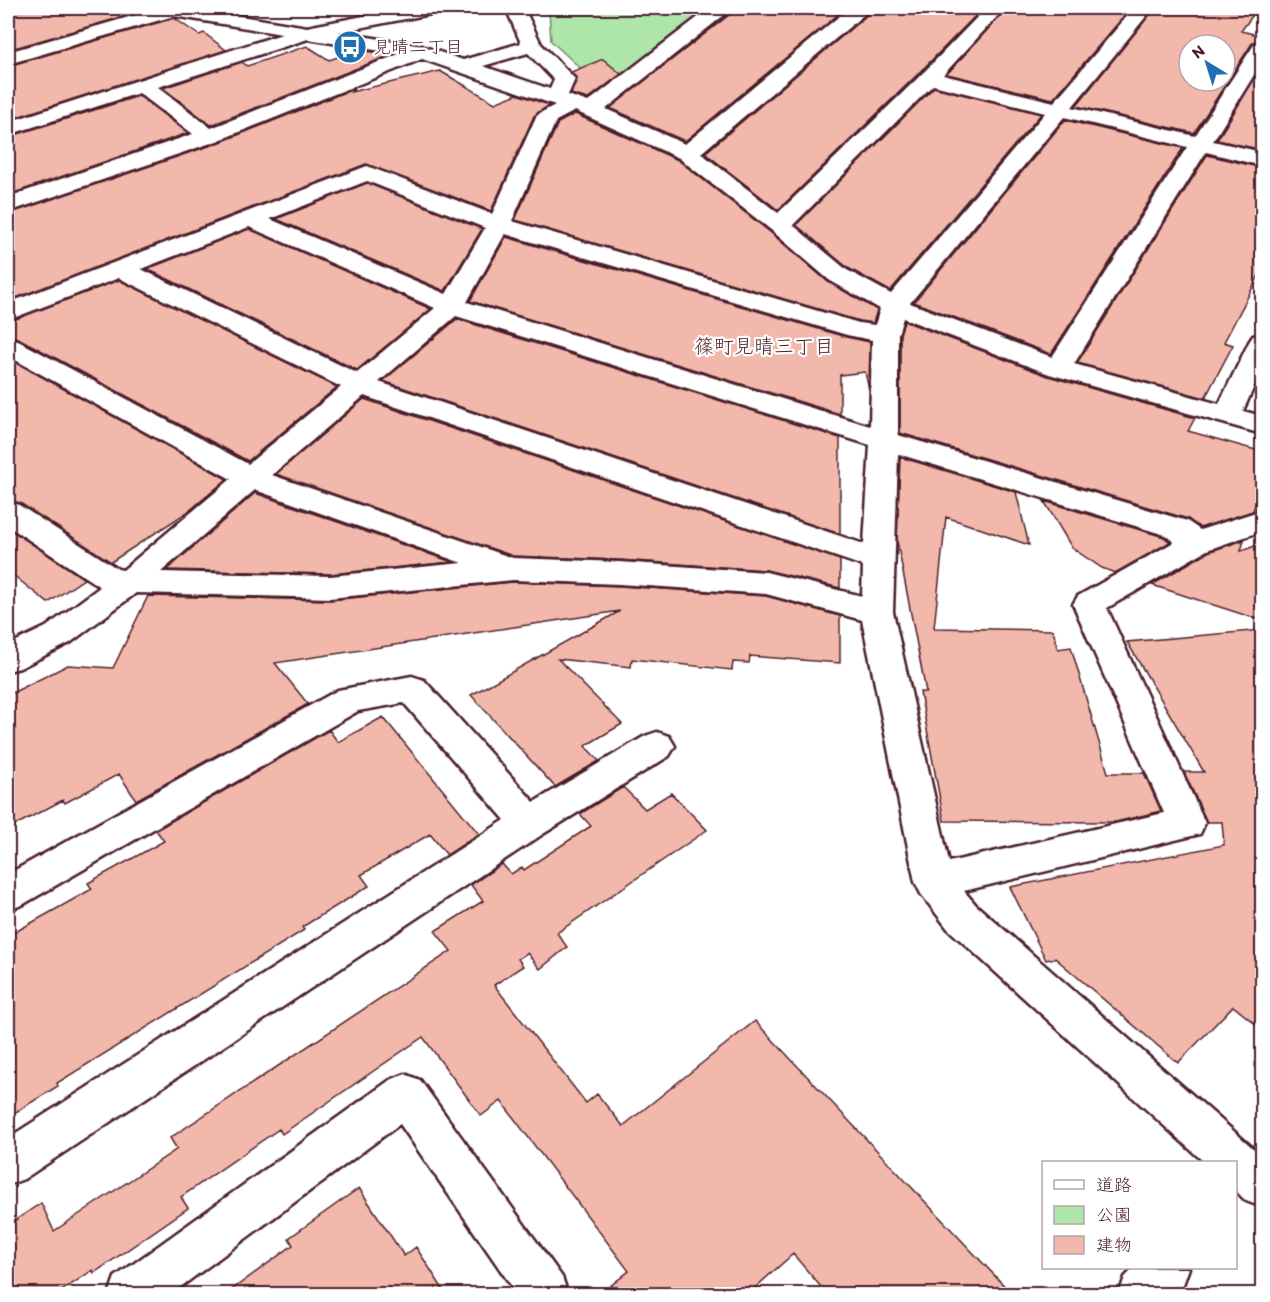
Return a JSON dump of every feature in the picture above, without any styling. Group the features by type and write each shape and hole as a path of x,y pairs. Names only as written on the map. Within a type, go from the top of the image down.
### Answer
{"street":[{"path":"8,129 309,32 431,8"},
{"path":"515,8 532,46 565,79 573,104"},
{"path":"8,659 58,635 129,582 357,384 452,306 499,225 547,117 573,104 721,8"},
{"path":"687,153 860,8"},
{"path":"779,225 929,78 996,8"},
{"path":"1144,8 894,306 885,334 884,440 877,612 934,882 962,917 1235,1161"},
{"path":"8,58 167,9 422,51 573,104 687,153 779,225 838,275 894,306 1058,368 1263,425"},
{"path":"466,65 532,46"},
{"path":"1058,368 1263,47"},
{"path":"8,206 208,136 422,51"},
{"path":"929,78 1061,108 1263,159"},
{"path":"144,87 208,136"},
{"path":"8,312 367,173 499,225 856,330 885,334"},
{"path":"250,219 452,306 1176,528 1196,543"},
{"path":"119,268 357,384 878,560"},
{"path":"1227,415 1263,342"},
{"path":"8,346 251,478 513,569"},
{"path":"8,512 110,579 129,582 330,587 513,569 619,573 766,583 877,612"},
{"path":"934,882 1187,823 1089,604 1196,543 1263,520"},
{"path":"8,892 350,699 412,689 530,823"},
{"path":"8,1163 530,823 657,746"},
{"path":"132,1294 405,1095 545,1294"},
{"path":"1237,1163 1253,1177"},
{"path":"1142,1294 1165,1269"}],"green space":[{"path":"717,8 604,90 551,41 549,10"}],"building":[{"path":"8,8 150,8 150,9 8,50"},
{"path":"738,8 846,8 685,141 610,108"},
{"path":"871,8 983,8 778,210 705,153 868,14"},
{"path":"1007,8 1131,8 1053,99 947,74"},
{"path":"1155,8 1258,8 1241,31 1263,36 1263,39 1253,42 1237,67 1237,33 1177,33 1177,93 1220,93 1194,133 1076,106"},
{"path":"174,18 199,35 204,33 226,50 8,120 8,66"},
{"path":"307,46 329,60 359,50 391,55 211,125 163,88 242,62 247,66"},
{"path":"603,59 621,74 588,99 571,94 577,79 571,72"},
{"path":"1263,65 1263,150 1217,140"},
{"path":"440,71 495,103 517,94 549,105 534,116 491,211 366,164 8,301 8,214 218,143 355,88 351,92"},
{"path":"934,87 1041,114 890,291 848,268 796,225"},
{"path":"139,96 188,133 8,195 8,137"},
{"path":"575,114 678,160 770,232 828,282 877,310 873,323 859,321 515,220 558,123"},
{"path":"1065,120 1183,148 1051,354 914,302"},
{"path":"1207,155 1263,168 1263,268 1224,342 1233,345 1205,398 1077,363"},
{"path":"367,183 482,229 445,291 276,219"},
{"path":"249,229 431,309 357,370 147,269"},
{"path":"506,237 846,337 870,342 869,390 865,372 840,375 840,414 470,301"},
{"path":"119,280 337,387 248,461 18,338 8,336 8,322"},
{"path":"457,319 840,438 840,534 383,381"},
{"path":"904,321 1048,376 1195,418 1188,431 1263,452 1263,480 1253,511 1200,528 1188,519 900,433 900,334"},
{"path":"8,358 227,479 189,511 111,562 20,503 8,500"},
{"path":"364,399 840,560 840,588 766,570 619,560 513,556 276,474"},
{"path":"900,457 1016,492 1029,545 946,517 934,628 1053,630 1058,649 1071,647 1108,773 1144,773 1161,811 1116,822 944,821 920,692 926,692 897,541"},
{"path":"255,493 452,562 330,574 167,570"},
{"path":"1044,501 1164,537 1170,542 1115,573 1102,568 1072,548"},
{"path":"8,528 84,579 48,603 8,571"},
{"path":"1244,540 1241,551 1263,543 1263,621 1152,585 1208,552"},
{"path":"513,582 619,586 766,596 840,616 840,663 750,656 749,663 733,662 732,670 632,659 631,667 558,659 622,724 585,746 599,761 555,787 471,695 620,611 275,663 308,704 136,800 119,774 65,803 63,800 8,829 8,695 68,665 113,668 148,596 330,600"},
{"path":"1263,630 1263,1030 1233,1006 1178,1063 1055,958 1046,960 1010,887 1224,845 1222,822 1207,822 1184,772 1204,772 1127,642"},
{"path":"383,717 479,834 447,855 430,834 361,875 369,886 302,927 304,930 57,1083 58,1086 8,1117 8,936 92,889 88,883 164,841 156,830 329,730 338,742"},
{"path":"623,787 645,809 671,793 707,830 557,933 567,947 540,969 527,953 518,959 523,966 494,985 586,1103 597,1094 623,1126 755,1021 1012,1294 827,1294 793,1254 748,1294 600,1294 629,1271 501,1101 481,1116 423,1037 282,1134 279,1129 181,1197 188,1208 94,1273 93,1270 57,1294 8,1294 8,1225 41,1203 54,1231 177,1149 170,1138 451,951 435,931 483,901 471,885 502,864 511,874 522,867 524,870 591,826 580,814"},
{"path":"359,1188 404,1256 416,1247 446,1294 226,1294 293,1245 289,1238"}],"place":[{"name":"見晴二丁目","path":"350,47"}],"district":[{"name":"篠町見晴三丁目","path":"764,346"}]}
